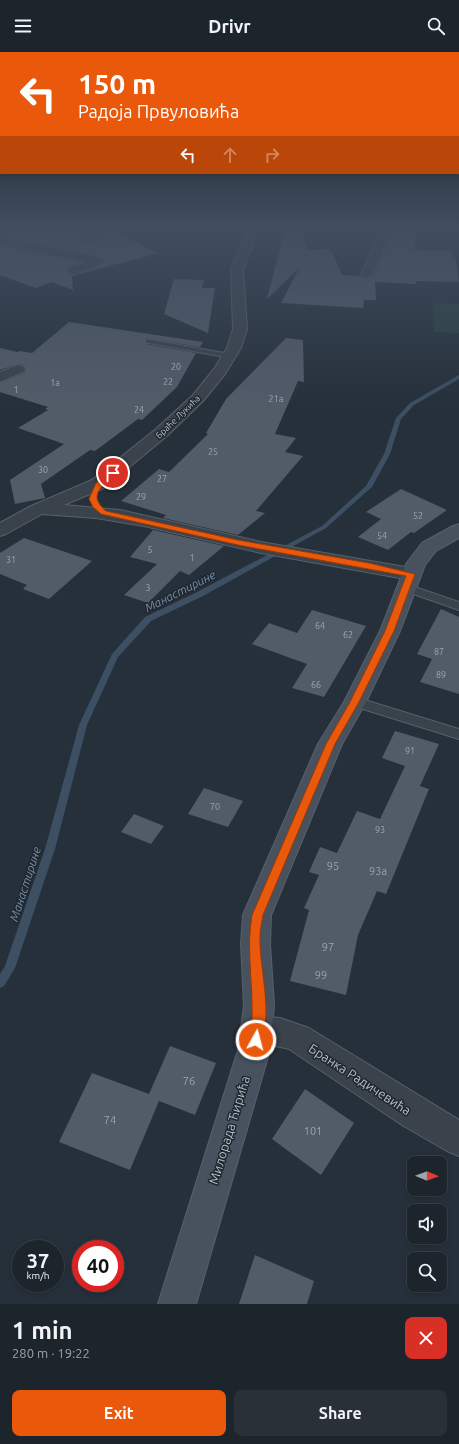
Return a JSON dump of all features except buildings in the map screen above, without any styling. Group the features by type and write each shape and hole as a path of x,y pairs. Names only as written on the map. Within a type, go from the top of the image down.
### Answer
{"street":[{"name":"Браће Лукића","path":"0,530 36,511 98,484 162,432 198,398 220,371 234,348 240,328 238,287"},
{"path":"0,378 18,369"},
{"path":"98,484 93,499 96,505 104,512"},
{"path":"0,513 78,510 104,512 259,547 306,554 408,581"},
{"name":"Милорада Ћирића","path":"177,1304 254,1050 258,1030 259,993 254,937 258,915 330,744 355,702 390,631 408,581 429,547 459,530"},
{"name":"Бранка Радичевића","path":"258,1030 280,1032 298,1038 414,1113 459,1139"}],"lane":[{"path":"149,341 230,356"},
{"path":"408,581 459,606"},
{"path":"355,702 459,734"}],"shaded area":[{"path":"433,303 459,304 459,333 434,332"}],"waterway":[{"name":"Манастирине","path":"0,983 10,968 50,849 83,725 115,656 148,619 200,594 324,527 369,487 387,454 398,419 412,404 459,377"}],"route":[{"path":"113,473 98,484 93,499 96,505 104,512 259,547 369,565 411,574 390,631 355,702 330,744 258,915 254,937 259,993 258,1030 256,1040"}]}
